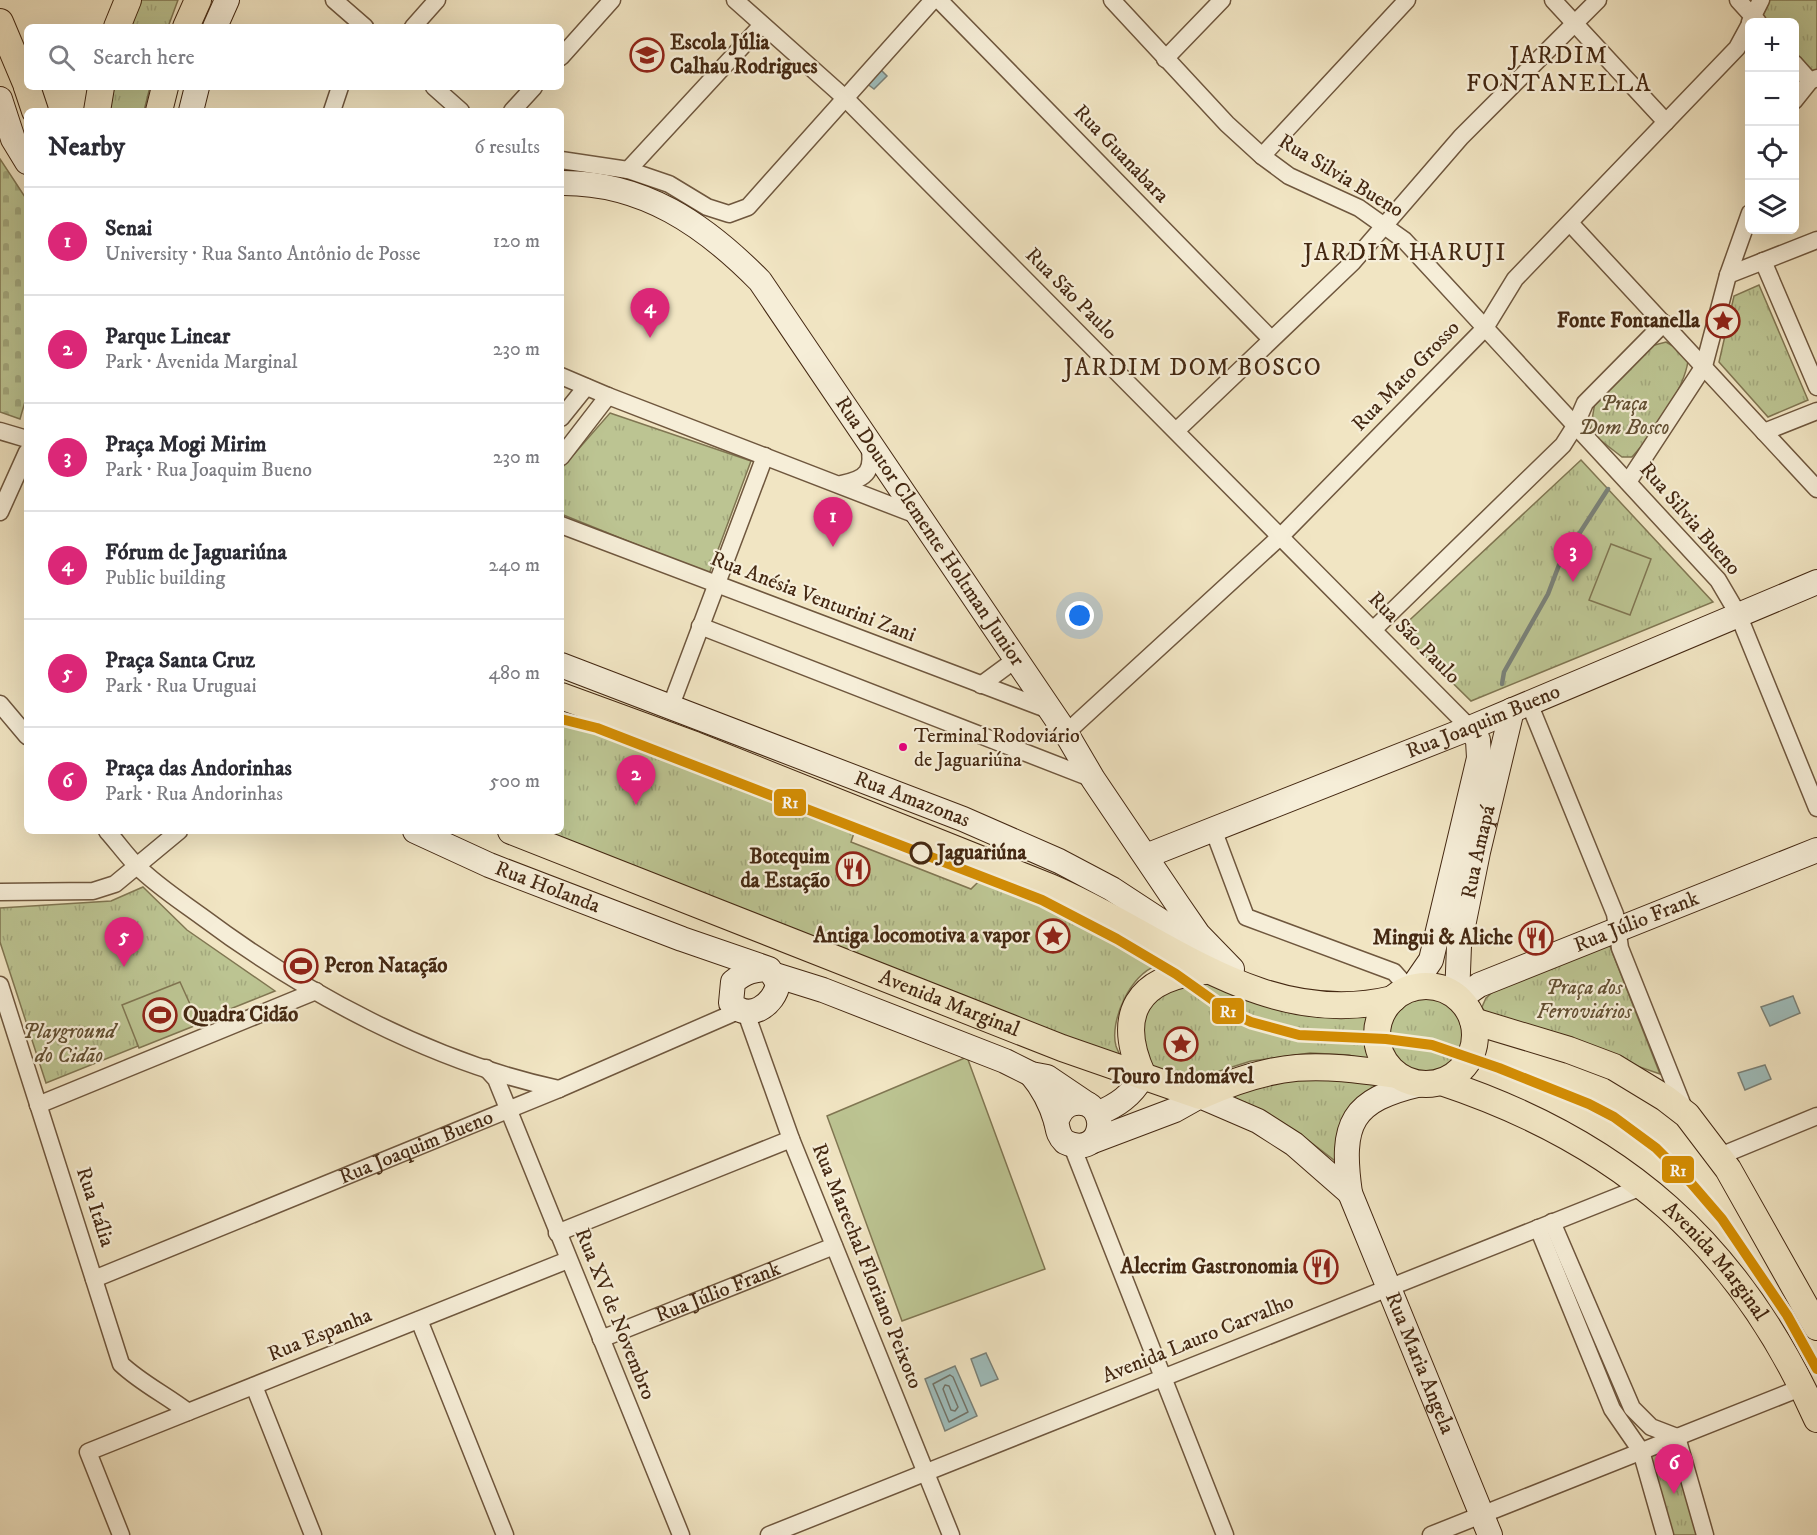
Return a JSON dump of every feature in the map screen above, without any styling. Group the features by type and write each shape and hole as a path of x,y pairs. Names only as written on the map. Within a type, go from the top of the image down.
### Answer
{"main road":[{"path":"118,24 128,0"},
{"path":"187,24 198,0"},
{"path":"0,22 24,79"},
{"path":"28,90 34,108"},
{"path":"98,108 100,90"},
{"path":"160,108 164,90"},
{"path":"564,697 695,745 1067,894 1205,971 1274,995 1319,1004 1377,1003 1405,992 1435,987 1458,998 1473,1022 1475,1044 1470,1057 1453,1076 1431,1083 1397,1075 1336,1067 1286,1068 1235,1080 1200,1096"},
{"name":"Avenida Marginal","path":"519,834 1062,1048 1200,1096"},
{"path":"1143,1077 1130,1041 1131,1016 1136,1004 1145,992 1167,978 1205,971"},
{"path":"1397,1075 1383,1058 1378,1045 1381,1018 1405,992"},
{"name":"Avenida Marginal","path":"1473,1022 1569,1050 1614,1067 1665,1098 1687,1115 1720,1156 1817,1327"},
{"name":"Avenida Marginal","path":"1431,1083 1488,1098 1554,1128 1660,1198 1742,1287 1774,1334 1803,1387 1817,1419"}],"street":[{"path":"216,24 227,0"},
{"path":"334,0 362,24"},
{"path":"416,24 437,0"},
{"path":"564,54 612,0"},
{"name":"Rua São Paulo","path":"735,0 845,98 1282,535 1470,728"},
{"path":"564,160 628,170 669,184 707,207 729,214 748,207 933,0"},
{"name":"Rua Guanabara","path":"939,0 1271,339"},
{"name":"Rua Silvia Bueno","path":"1112,0 1227,124 1262,156 1289,176 1359,208 1404,240 1718,580 1738,614 1817,808"},
{"path":"1165,59 1222,0"},
{"path":"1262,156 1407,0"},
{"path":"1553,0 1666,122"},
{"path":"1176,431 1352,263 1461,137 1598,0"},
{"path":"1738,0 1750,18"},
{"name":"Rua Mato Grosso","path":"1754,18 1761,0"},
{"path":"628,170 762,25"},
{"name":"Rua Mato Grosso","path":"1066,733 1282,535 1485,328 1515,279 1737,48 1745,35"},
{"path":"1799,67 1814,79 1799,96"},
{"path":"192,108 196,90"},
{"path":"333,108 339,90"},
{"path":"437,90 458,108"},
{"path":"515,108 531,90"},
{"path":"0,99 13,139 24,157"},
{"name":"Rua Doutor Clemente Holtman Junior","path":"564,183 620,190 665,206 701,227 731,251 760,281 1066,733 1093,779 1198,934 1232,969"},
{"path":"1570,223 1817,489"},
{"path":"1628,482 1704,366 1728,275 1745,225"},
{"path":"1728,275 1817,240"},
{"path":"1763,261 1817,387"},
{"path":"1373,630 1563,445 1575,426 1585,403 1664,323"},
{"path":"564,377 919,516"},
{"path":"564,414 586,387"},
{"path":"564,453 608,396"},
{"path":"1764,432 1817,411"},
{"path":"0,431 24,438"},
{"path":"841,484 857,481 867,473 872,460 867,439"},
{"path":"670,708 765,456"},
{"path":"0,512 24,459"},
{"name":"Rua Anésia Venturini Zani","path":"564,526 1049,710"},
{"name":"Rua Joaquim Bueno","path":"1146,856 1470,728 1817,582"},
{"path":"700,626 1093,779"},
{"path":"981,685 1015,660"},
{"name":"Rua Amazonas","path":"564,666 963,819 1059,861 1112,889 1274,995"},
{"path":"0,704 24,732"},
{"path":"1520,707 1615,914 1620,948 1687,1115"},
{"name":"Rua Amapá","path":"1458,998 1459,946 1478,852 1520,707"},
{"name":"Rua Amapá","path":"1405,992 1424,974 1431,960 1479,758 1478,740 1470,728"},
{"path":"1213,829 1246,917 1394,972 1405,992"},
{"path":"110,834 136,865 228,936 316,991 408,1038 485,1068 527,1082 559,1089"},
{"path":"0,892 93,891 115,884 175,834"},
{"name":"Rua Holanda","path":"421,834 489,866 682,939"},
{"name":"Rua Júlio Frank","path":"1458,998 1479,985 1817,850"},
{"path":"682,939 823,990 1005,1061 1031,1074 1047,1077 1092,1109 1100,1125 1082,1143"},
{"path":"682,939 725,964 733,982 731,1003 750,1009 823,990"},
{"path":"733,982 743,973 772,972"},
{"path":"750,1009 777,994 778,983 772,972"},
{"name":"Rua Itália","path":"0,986 121,1364 135,1377 163,1393 188,1412"},
{"path":"38,1105 316,991"},
{"name":"Rua Joaquim Bueno","path":"94,1279 750,1009"},
{"name":"Rua Marechal Floriano Peixoto","path":"750,1009 791,1139 951,1535"},
{"name":"Rua XV de Novembro","path":"485,1068 496,1079 681,1535"},
{"path":"1031,1074 1042,1087 1060,1137 1082,1143 1175,1110 1200,1096"},
{"path":"1056,1122 1060,1112 1069,1105 1092,1109 1118,1105 1133,1092 1143,1077"},
{"name":"Rua Maria Angela","path":"1431,1083 1373,1099 1358,1115 1348,1135 1345,1161 1350,1193 1486,1525"},
{"name":"Rua Maria Angela","path":"1200,1096 1258,1121 1294,1144 1350,1193"},
{"path":"1720,1156 1817,1116"},
{"path":"557,1233 791,1139"},
{"path":"1082,1143 1163,1377 1225,1535"},
{"name":"Avenida Lauro Carvalho","path":"769,1535 1644,1186"},
{"path":"1545,1225 1632,1408 1651,1427 1677,1437"},
{"path":"1545,1225 1612,1409 1641,1451 1665,1535"},
{"name":"Rua Júlio Frank","path":"601,1339 834,1246"},
{"name":"Rua Espanha","path":"121,1535 88,1452 568,1260"},
{"path":"419,1320 505,1535"},
{"path":"254,1386 313,1535"},
{"path":"1431,1535 1486,1525 1641,1451 1803,1387"},
{"path":"1677,1437 1705,1535"}],"green space":[{"path":"133,0 178,0 169,24 127,24"},
{"path":"1764,0 1817,0 1817,71 1813,73 1799,58 1799,18 1761,18 1758,15"},
{"path":"110,90 149,90 145,108 106,108"},
{"path":"0,159 24,195 24,405 20,419 0,412"},
{"path":"1759,285 1808,400 1768,417 1719,362 1734,296"},
{"name":"Praça Dom Bosco","path":"1666,342 1678,349 1688,361 1685,373 1674,398 1649,437 1632,457 1622,457 1590,432 1595,402 1651,346"},
{"path":"610,413 751,461 709,574 564,515 564,466"},
{"path":"1581,460 1713,602 1471,701 1399,630"},
{"path":"1611,544 1651,559 1630,615 1589,600"},
{"path":"564,706 638,735 725,779 855,830 851,842 971,889 981,879 1027,898 1092,929 1156,966 1138,978 1119,1012 1115,1036 1116,1046 1124,1064 535,834 564,834"},
{"name":"Playground do Cidão","path":"143,887 187,930 275,991 46,1083 0,942 0,908 111,901"},
{"name":"Praça dos Ferroviários","path":"1609,944 1660,1074 1486,1014 1482,1007 1486,998 1496,989"},
{"path":"1190,977 1372,1013 1367,1038 1376,1063 1349,1055 1310,1053 1251,1061 1188,1081 1155,1071 1142,1052 1140,1014 1150,996"},
{"name":"Quadra Cidão","path":"180,982 199,1024 139,1048 122,1005"},
{"path":"1426,997 1441,1000 1454,1009 1463,1022 1466,1037 1463,1052 1454,1065 1441,1074 1426,1077 1411,1074 1398,1065 1389,1052 1386,1037 1389,1022 1398,1009 1411,1000"},
{"path":"967,1057 1045,1269 902,1321 827,1116"},
{"path":"1308,1075 1391,1085 1340,1157 1334,1160 1304,1137 1273,1119 1223,1099 1238,1091"},
{"path":"1675,1442 1701,1535 1670,1535 1645,1452"}],"water":[{"path":"880,69 887,76 874,89 866,83"},
{"path":"1793,996 1800,1013 1770,1026 1761,1007"},
{"path":"1765,1065 1771,1079 1745,1090 1738,1073"},
{"path":"986,1353 998,1379 981,1386 971,1359"},
{"path":"955,1366 977,1416 945,1431 925,1379"}],"waterway":[{"path":"1502,684 1504,672 1548,594 1559,565 1608,489"}],"railway":[{"path":"564,720 597,728 921,853"}],"transit line":[{"name":"R1","path":"564,720 597,728 1042,900 1117,939 1176,974 1231,1013 1251,1022 1299,1035 1386,1039 1432,1045 1499,1068 1589,1104 1614,1117 1656,1148 1691,1183 1722,1219 1787,1315 1817,1369"}],"place":[{"name":"Escola Júlia Calhau Rodrigues","path":"647,55"},
{"name":"Fonte Fontanella","path":"1723,321"},
{"name":"Fórum de Jaguariúna","path":"650,338"},
{"name":"Senai","path":"833,547"},
{"name":"Praça Mogi Mirim","path":"1573,582"},
{"name":"Terminal Rodoviário de Jaguariúna","path":"903,747"},
{"name":"Parque Linear","path":"636,805"},
{"name":"Jaguariúna","path":"921,853"},
{"name":"Botequim da Estação","path":"853,869"},
{"name":"Antiga locomotiva a vapor","path":"1053,936"},
{"name":"Mingui & Aliche","path":"1536,938"},
{"name":"Peron Natação","path":"301,966"},
{"name":"Praça Santa Cruz","path":"124,967"},
{"name":"Quadra Cidão","path":"160,1015"},
{"name":"Touro Indomável","path":"1181,1044"},
{"name":"Alecrim Gastronomia","path":"1321,1267"},
{"name":"Praça das Andorinhas","path":"1674,1494"}],"district":[{"name":"JARDIM FONTANELLA","path":"1559,70"},
{"name":"JARDIM HARUJI","path":"1405,253"},
{"name":"JARDIM DOM BOSCO","path":"1193,368"}]}
